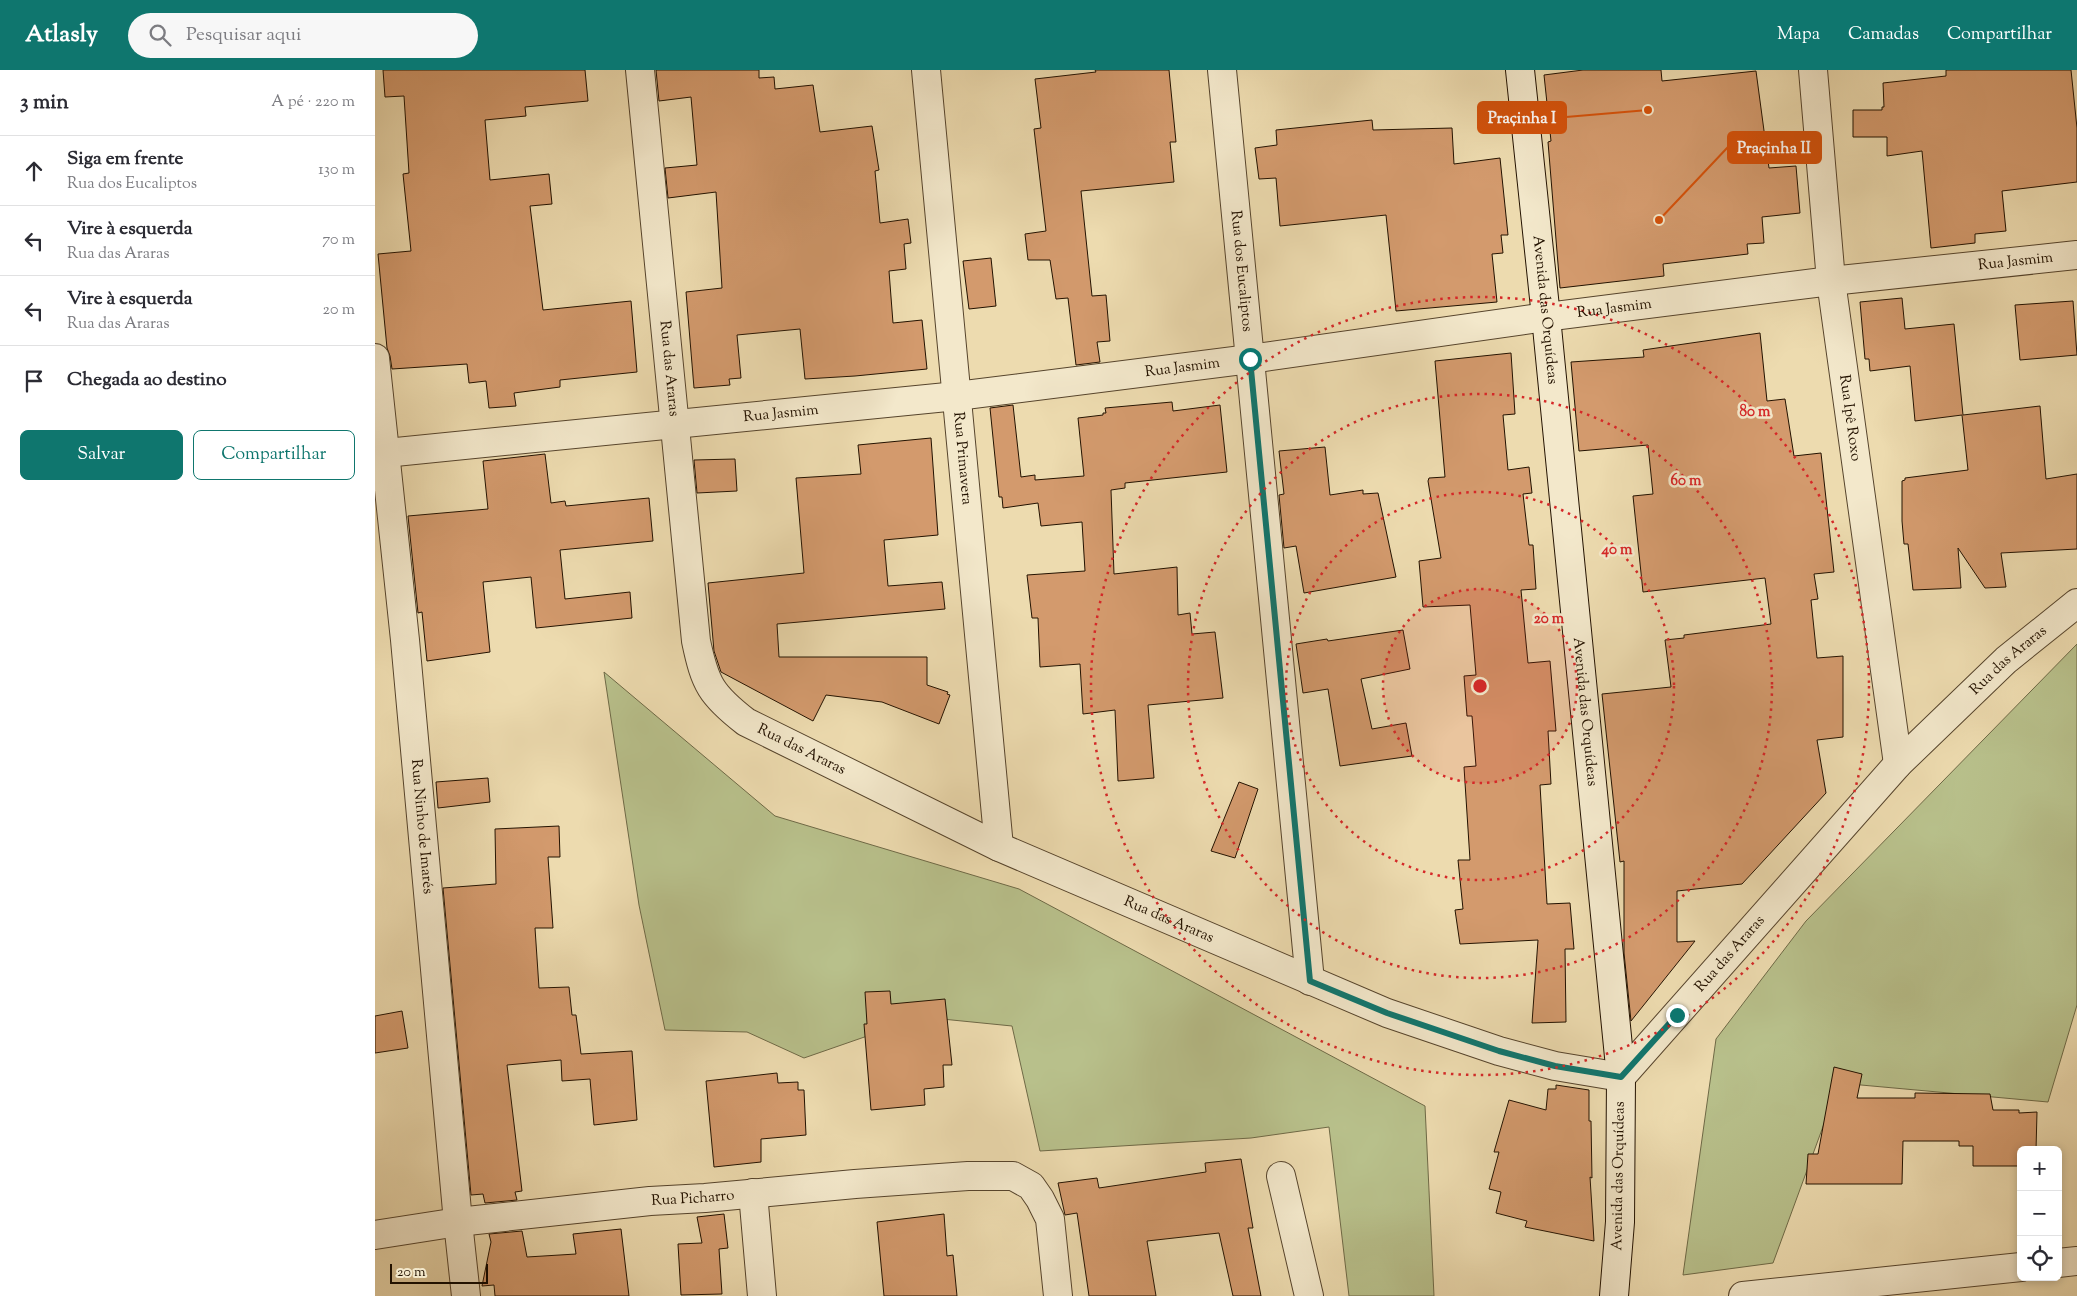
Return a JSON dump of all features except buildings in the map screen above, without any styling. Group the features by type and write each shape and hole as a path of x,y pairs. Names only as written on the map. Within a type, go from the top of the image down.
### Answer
{"street":[{"name":"Rua das Araras","path":"641,70 696,641 707,683 724,704 746,722 999,847 1387,1013 1499,1051 1555,1066 1621,1077 1898,764 2005,660 2077,603"},
{"name":"Rua Primavera","path":"926,70 999,847"},
{"name":"Rua dos Eucaliptos","path":"1222,70 1310,981"},
{"name":"Avenida das Orquídeas","path":"1520,70 1621,1077 1620,1222 1614,1296"},
{"name":"Rua Ipê Roxo","path":"1813,70 1831,281 1898,764"},
{"name":"Rua Jasmim","path":"380,453 957,396 1250,359 1546,317 1831,281 2077,255"},
{"name":"Rua Ninho de Imarés","path":"375,358 380,453 405,640 466,1296"},
{"name":"Rua Picharro","path":"375,1235 458,1222 572,1209 864,1183 968,1176 1013,1176 1031,1186 1050,1219 1058,1296"},
{"path":"1281,1176 1309,1296"},
{"path":"753,1193 762,1296"},
{"path":"2062,1263 2077,1262"},
{"path":"1743,1296 2017,1267"}],"green space":[{"path":"2077,644 2077,1005 2048,1102 1839,1083 1773,1263 1683,1275 1716,1039 1806,921"},
{"path":"604,672 775,816 1019,889 1425,1106 1434,1296 1349,1296 1329,1127 1251,1138 1040,1151 1012,1026 922,1017 804,1058 747,1032 665,1030 639,905"}],"place":[{"name":"Praçinha I","path":"1648,110"},
{"name":"Praçinha II","path":"1659,220"}],"route":[{"path":"1250,359 1310,981 1387,1013 1499,1051 1555,1066 1621,1077 1677,1015"}]}
